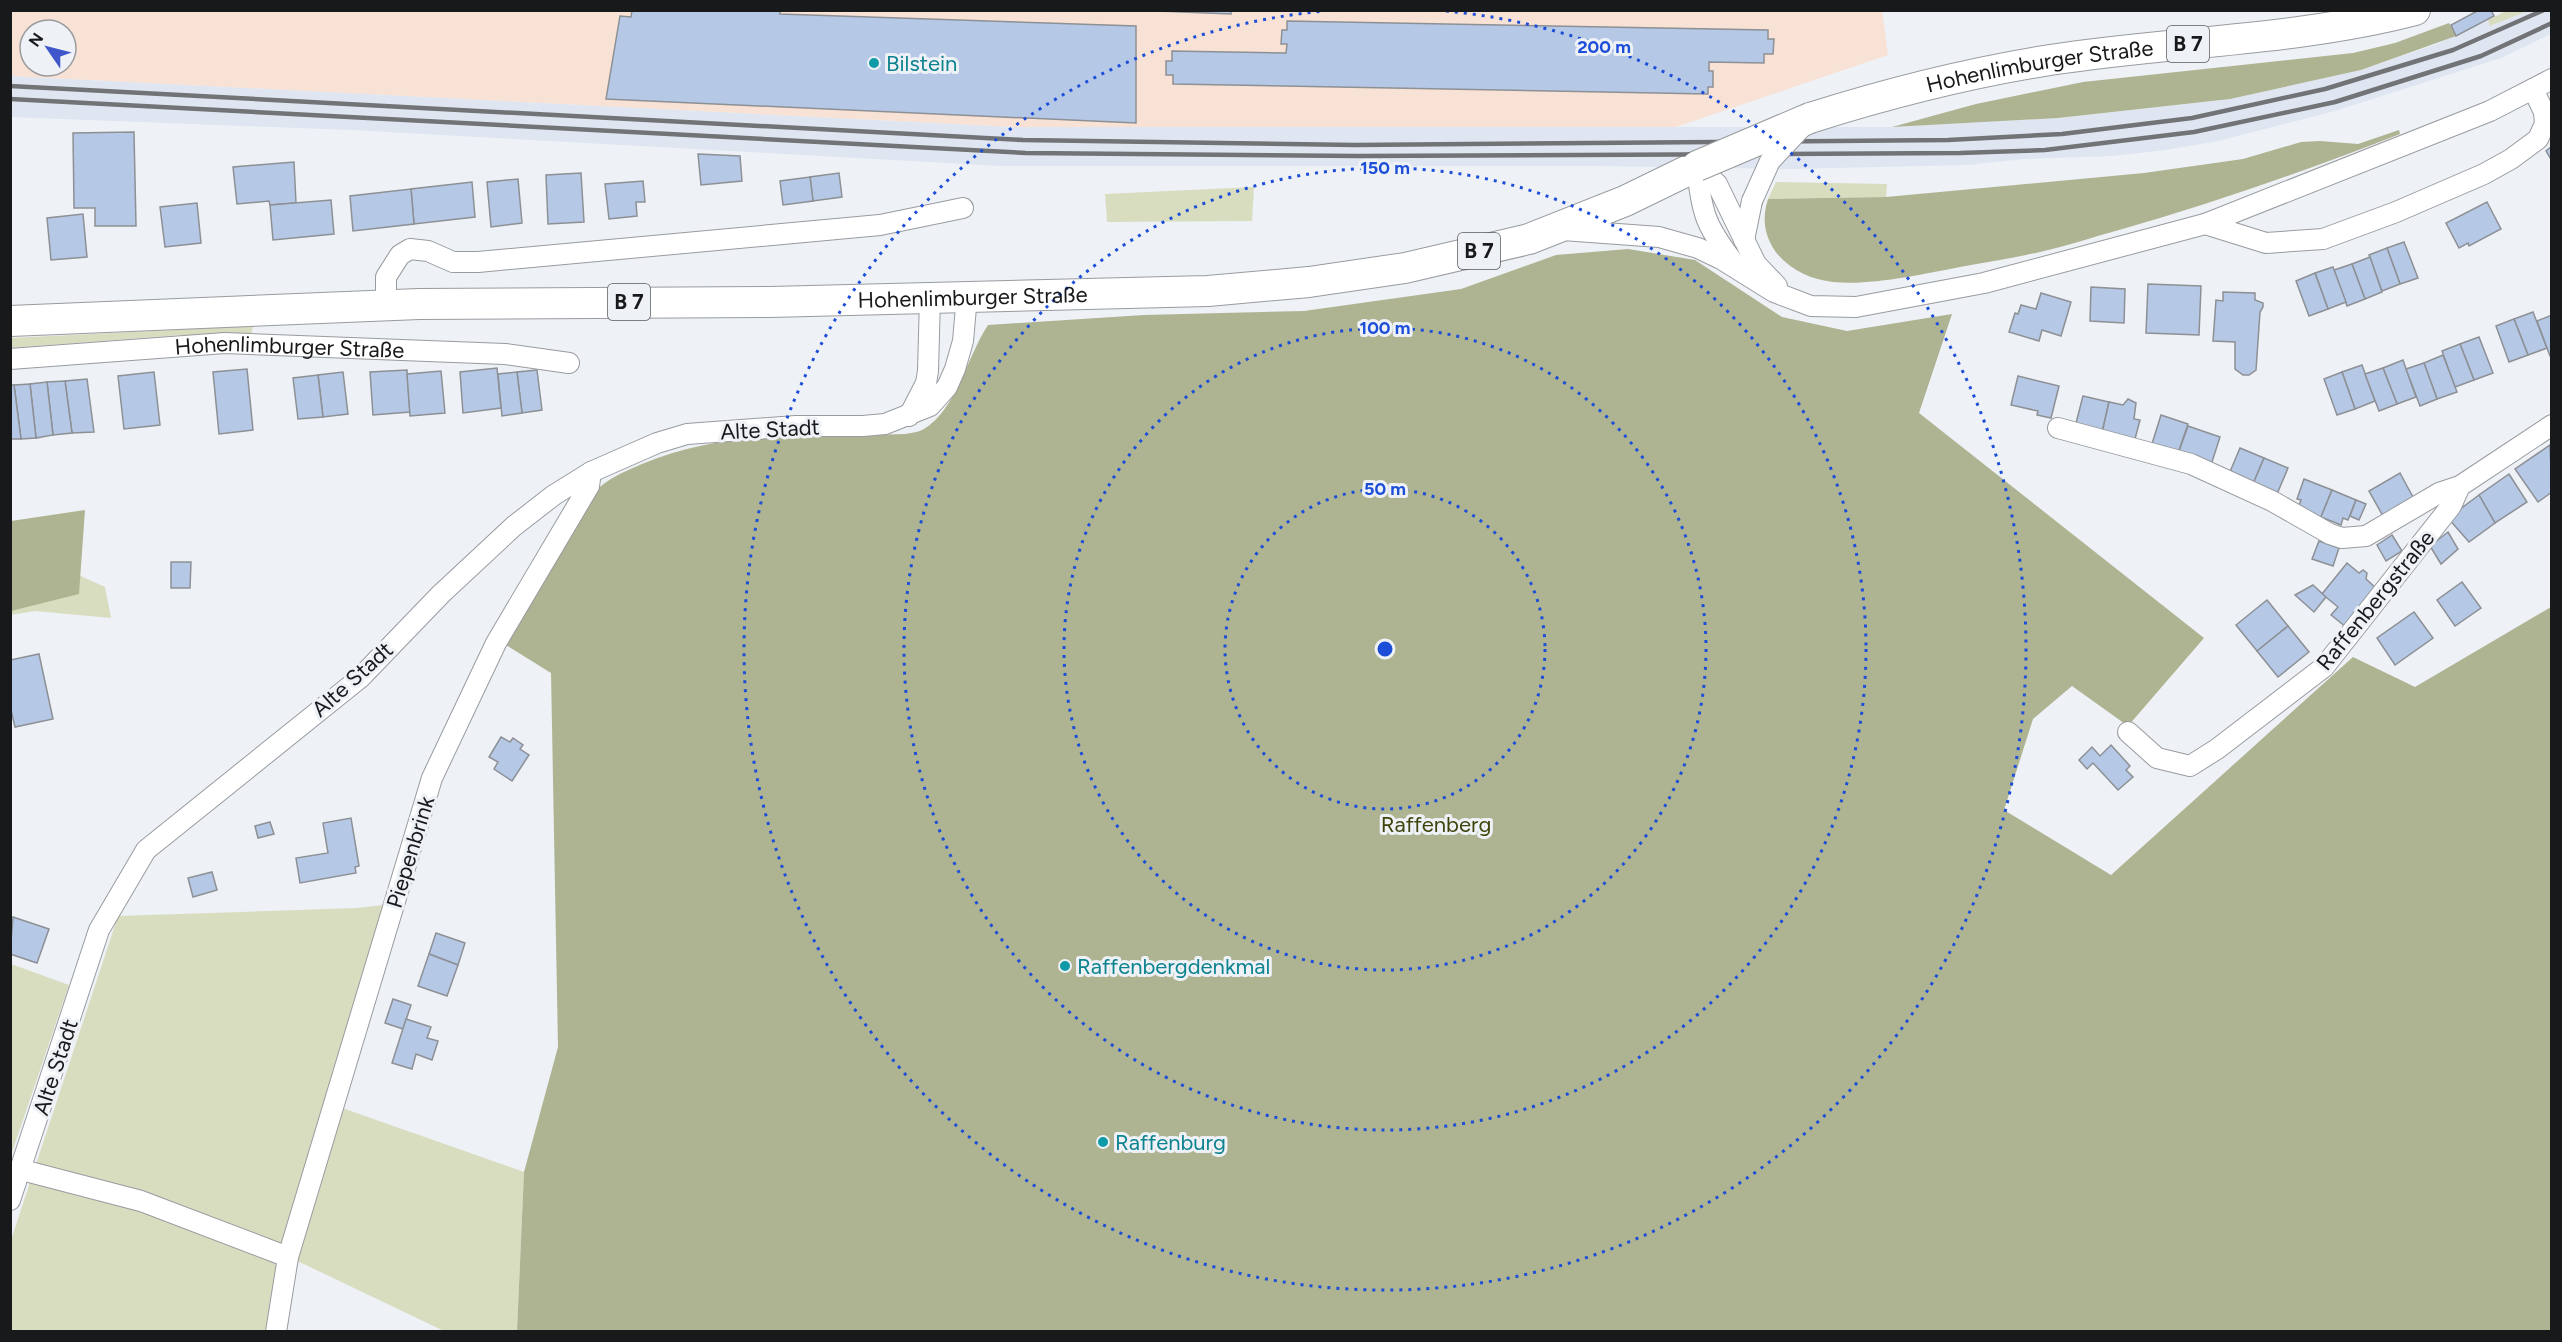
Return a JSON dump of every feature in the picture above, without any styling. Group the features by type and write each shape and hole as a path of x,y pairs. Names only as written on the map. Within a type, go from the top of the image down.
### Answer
{"main road":[{"name":"Hohenlimburger Straße","path":"10,321 386,305 930,298 1208,291 1309,282 1405,268 1529,239 1625,201 1697,166 1810,118 1889,93 2051,60 2325,28 2372,21 2415,10"}],"street":[{"name":"Hohenlimburger Straße","path":"1552,230 1659,237 1698,248 1774,292 1811,306 1856,307 1984,284 2205,224 2490,111 2552,79"},
{"path":"2205,224 2266,243 2323,239 2396,212 2484,174 2538,140 2545,124 2544,112 2533,89"},
{"name":"Hohenlimburger Straße","path":"1744,240 1752,201 1770,161 1810,118"},
{"name":"Hohenlimburger Straße","path":"1697,166 1717,184 1756,264 1788,297"},
{"name":"Hohenlimburger Straße","path":"1697,166 1704,218 1713,236 1740,271"},
{"name":"Hohenlimburger Straße","path":"386,305 386,278 400,255 410,249 428,251 453,262 478,262 880,225 963,208"},
{"name":"Alte Stadt","path":"10,1200 22,1170 99,930 146,850 360,678 441,594 514,526 554,495 591,472 657,443 687,434 796,426 885,424 930,406 946,387 963,342 967,296"},
{"path":"909,416 921,393 928,371 930,298"},
{"name":"Hohenlimburger Straße","path":"10,359 225,343 505,354 569,363"},
{"name":"Raffenbergstraße","path":"2058,428 2191,464 2272,501 2330,534 2342,538 2366,536 2439,493 2460,486 2552,425"},
{"name":"Piepenbrink","path":"276,1332 288,1257 432,778 496,643 589,486 591,472"},
{"name":"Raffenbergstraße","path":"2128,732 2157,758 2190,766 2217,749 2324,667 2451,506 2460,486"},
{"path":"22,1170 141,1201 288,1257"}],"shaded area":[{"path":"11,10 1882,10 1888,55 1676,127 1015,127 50,78 78,78 78,18 18,18 18,76 11,76"},
{"path":"2528,11 2552,11 2551,34 2501,58 2335,111 2218,141 2166,150 2113,156 2024,159 1967,165 1789,169 1595,166 1002,166 350,130 11,117 11,76 1015,127 1892,127 2058,118 2230,99 2361,70 2437,44 2488,20 2491,26"}],"green space":[{"path":"2508,10 2528,11 2490,26 2488,20"},
{"path":"2449,23 2456,36 2361,70 2230,99 2058,118 1892,127 1976,104 2083,82 2353,53 2395,43"},
{"path":"2399,130 2400,134 2331,160 2155,220 2040,252 1897,279 1848,283 1825,281 1808,276 1793,268 1780,257 1771,245 1765,226 1768,199 1886,197 2144,173 2243,159 2301,142 2358,144"},
{"path":"1776,182 1887,184 1886,197 1768,199"},
{"path":"1254,187 1252,221 1107,222 1105,194"},
{"name":"Raffenberg","path":"1628,249 1695,260 1782,317 1847,331 1952,314 1919,413 2204,638 2128,726 2072,686 2033,719 2004,810 2111,875 2353,657 2415,687 2551,607 2551,1331 517,1331 524,1172 558,1047 551,673 503,643 592,494 598,488 621,473 674,452 739,439 806,435 906,434 922,430 945,409 988,325 1144,315 1304,311 1461,289 1556,255"},
{"path":"253,326 251,336 181,335 11,348 11,338"},
{"path":"85,510 79,594 11,611 11,521"},
{"path":"10,566 67,570 105,587 111,618 35,611 11,615"},
{"path":"391,904 328,1103 524,1172 517,1331 444,1331 289,1257 276,1331 11,1332 11,1240 118,916 357,908"},
{"path":"10,964 69,985 11,1155"}],"building":[{"name":"Bilstein","path":"632,10 780,10 780,14 1136,26 1136,123 606,99 620,16 631,17"},
{"path":"1132,10 1231,10 1231,14"},
{"path":"2479,10 2491,10 2494,16 2456,36 2451,25"},
{"path":"1287,21 1768,30 1768,39 1774,39 1773,54 1764,54 1764,63 1709,62 1709,71 1713,71 1713,87 1708,87 1708,94 1173,84 1173,75 1166,75 1166,61 1172,61 1172,51 1286,53 1287,44 1281,44 1282,30 1287,30"},
{"path":"134,132 136,226 95,226 95,208 74,208 73,133"},
{"path":"2552,146 2552,161 2546,151"},
{"path":"698,154 740,156 742,181 701,185"},
{"path":"294,162 296,203 270,205 269,201 237,204 233,167"},
{"path":"581,173 584,222 548,224 546,175"},
{"path":"839,173 842,197 813,201 810,177"},
{"path":"810,177 813,201 783,205 780,181"},
{"path":"518,179 522,223 491,227 487,182"},
{"path":"643,181 645,202 636,202 637,216 609,219 605,184"},
{"path":"472,182 475,217 414,224 411,189"},
{"path":"411,189 414,224 353,231 350,196"},
{"path":"331,200 334,234 273,240 270,205"},
{"path":"2487,202 2501,229 2469,246 2468,243 2459,248 2446,223"},
{"path":"197,203 201,243 165,247 160,207"},
{"path":"83,214 87,257 51,260 47,218"},
{"path":"2404,242 2418,278 2400,284 2387,248"},
{"path":"2387,248 2400,284 2382,291 2369,255"},
{"path":"2370,257 2382,292 2365,299 2352,264"},
{"path":"2352,264 2365,299 2347,306 2334,270"},
{"path":"2333,267 2346,302 2328,309 2315,273"},
{"path":"2315,273 2328,309 2309,316 2296,281"},
{"path":"2148,284 2201,286 2199,335 2146,333"},
{"path":"2091,287 2125,289 2124,323 2090,321"},
{"path":"2223,292 2255,293 2255,300 2263,303 2260,312 2256,370 2249,375 2243,375 2235,369 2235,342 2213,341 2216,300 2223,301"},
{"path":"2041,293 2071,302 2061,336 2042,330 2039,341 2009,332 2015,313 2018,314 2021,305 2036,309"},
{"path":"2533,312 2547,348 2528,355 2514,319"},
{"path":"2552,315 2552,356 2550,356 2537,321"},
{"path":"2514,319 2528,355 2509,362 2496,326"},
{"path":"2479,337 2493,373 2474,380 2460,344"},
{"path":"2460,344 2474,380 2455,387 2442,351"},
{"path":"2443,355 2457,392 2437,399 2424,363"},
{"path":"2403,360 2416,397 2397,404 2383,368"},
{"path":"2424,363 2437,399 2420,406 2406,369"},
{"path":"2362,365 2375,401 2355,409 2342,372"},
{"path":"497,368 501,408 463,413 460,372"},
{"path":"2383,368 2397,404 2379,411 2365,374"},
{"path":"247,369 253,430 219,434 213,372"},
{"path":"407,370 410,412 373,415 370,372"},
{"path":"537,370 542,410 522,413 517,372"},
{"path":"441,371 445,413 410,416 407,374"},
{"path":"154,372 160,425 124,429 118,376"},
{"path":"343,372 348,414 323,417 318,375"},
{"path":"517,372 522,413 502,416 498,374"},
{"path":"2342,372 2355,409 2337,415 2324,379"},
{"path":"318,375 323,417 298,419 293,378"},
{"path":"2018,376 2059,386 2051,418 2037,415 2038,411 2011,405"},
{"path":"87,379 94,432 72,433 65,381"},
{"path":"65,381 72,433 53,435 47,382"},
{"path":"47,382 53,435 36,438 30,384"},
{"path":"30,384 36,438 21,439 14,385"},
{"path":"10,385 14,385 21,439 10,439"},
{"path":"2083,396 2109,402 2102,433 2075,427"},
{"path":"2128,399 2136,403 2134,419 2140,420 2135,439 2102,433 2109,402 2123,405"},
{"path":"2161,415 2188,424 2177,456 2151,447"},
{"path":"2188,426 2220,437 2211,465 2178,454"},
{"path":"2550,445 2552,492 2538,502 2515,469"},
{"path":"2240,448 2264,458 2253,484 2229,474"},
{"path":"2264,458 2288,468 2277,494 2253,484"},
{"path":"2400,473 2414,499 2383,516 2369,491"},
{"path":"2509,474 2527,502 2495,523 2479,495"},
{"path":"2304,479 2332,490 2321,517 2298,508 2301,500 2297,499"},
{"path":"2332,490 2356,500 2348,520 2343,518 2341,525 2321,517"},
{"path":"2479,495 2495,523 2469,542 2448,518"},
{"path":"2356,500 2366,504 2359,520 2350,516"},
{"path":"2448,532 2458,549 2441,564 2430,546"},
{"path":"2392,535 2402,551 2386,561 2377,545"},
{"path":"2319,541 2339,548 2333,566 2312,559"},
{"path":"171,562 191,562 190,588 171,588"},
{"path":"2347,563 2359,573 2363,570 2367,573 2366,579 2376,588 2346,627 2331,615 2338,607 2322,594"},
{"path":"2462,582 2481,608 2455,626 2437,600"},
{"path":"2313,585 2326,597 2314,612 2295,595"},
{"path":"2267,600 2288,626 2257,651 2236,625"},
{"path":"2414,612 2433,638 2395,665 2377,638"},
{"path":"2288,626 2309,652 2278,677 2257,651"},
{"path":"39,654 53,719 15,727 10,706 10,660"},
{"path":"501,737 510,742 513,738 523,745 520,749 529,755 512,781 494,769 498,762 489,757"},
{"path":"2111,745 2130,766 2126,770 2133,777 2118,790 2093,763 2087,769 2079,760 2092,747 2100,756"},
{"path":"351,818 359,866 355,867 356,873 300,883 296,858 328,853 323,823"},
{"path":"270,822 274,834 258,838 255,826"},
{"path":"212,872 217,890 193,897 188,878"},
{"path":"13,917 49,929 37,963 10,954"},
{"path":"436,933 465,943 458,965 429,954"},
{"path":"429,954 458,965 447,996 418,986"},
{"path":"393,999 411,1005 403,1029 385,1023"},
{"path":"406,1019 431,1027 427,1038 438,1041 432,1060 416,1054 412,1069 392,1063"}],"railway":[{"path":"10,86 1023,140 1355,145 1948,140 2062,134 2192,118 2325,89 2453,50 2544,10"},
{"path":"10,99 1026,153 1358,156 1960,153 2045,150 2194,132 2335,102 2481,56 2552,23"}],"place":[{"name":"Bilstein","path":"874,63"},
{"name":"Raffenbergdenkmal","path":"1065,966"},
{"name":"Raffenburg","path":"1103,1142"}]}
